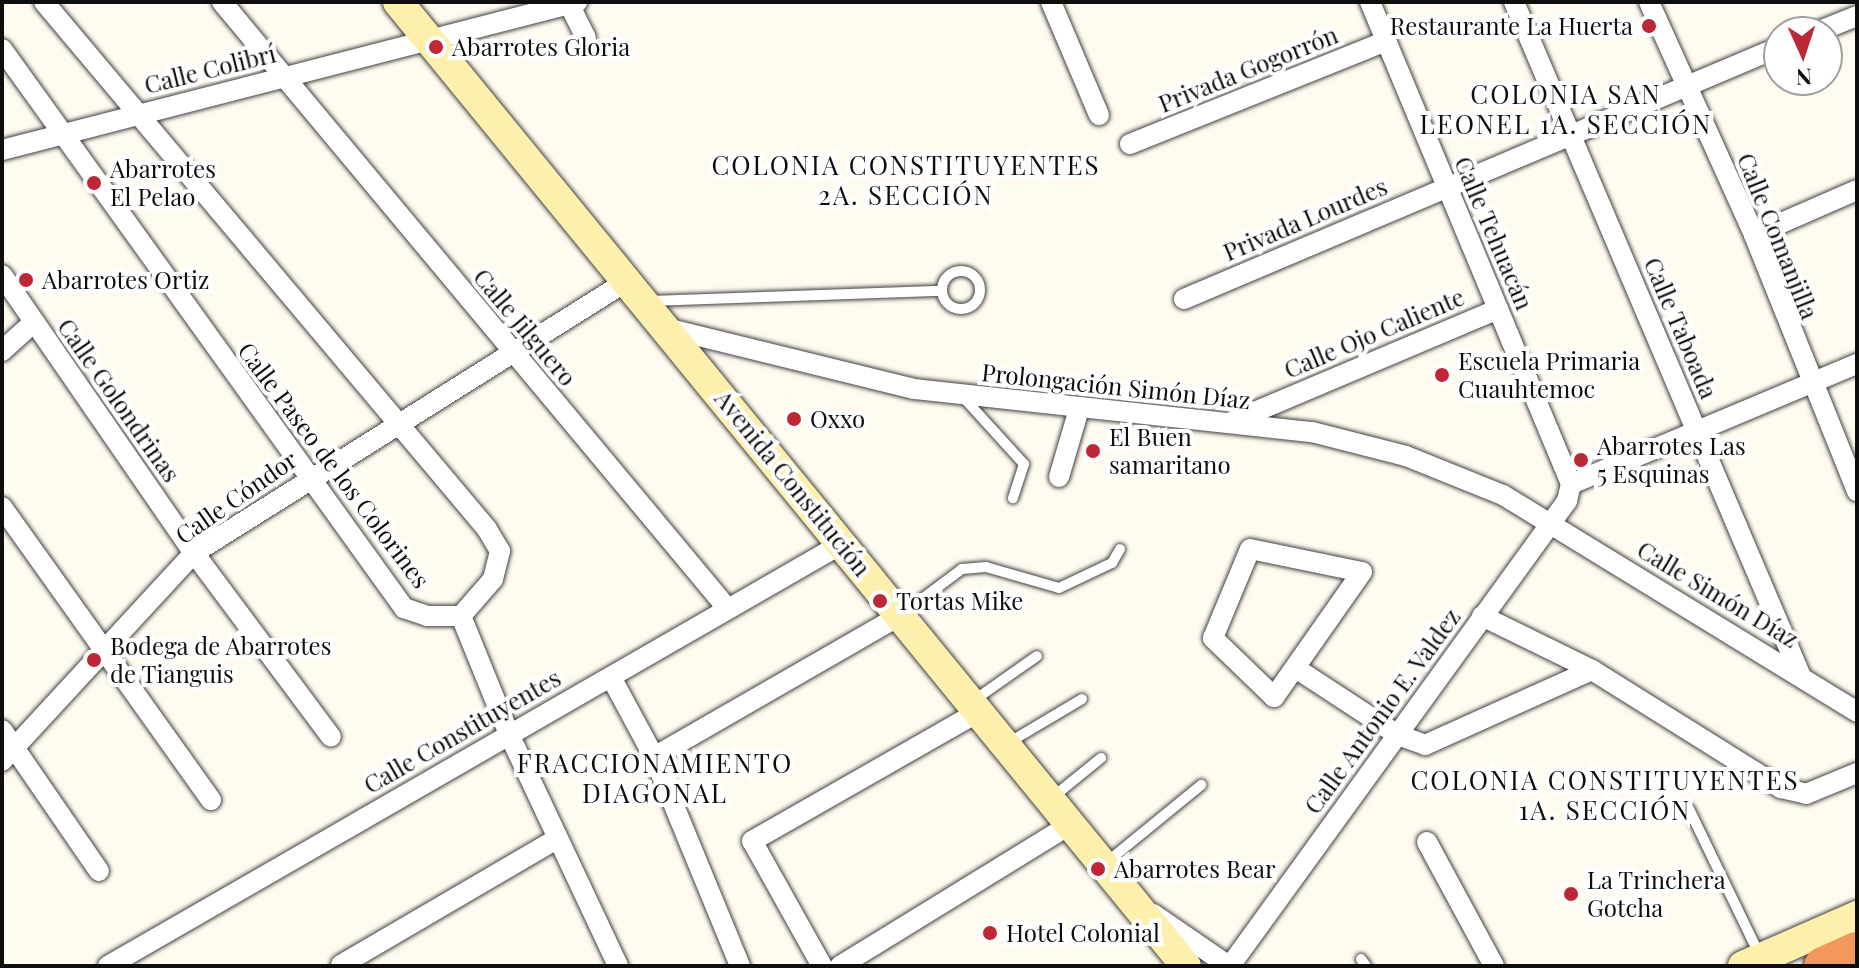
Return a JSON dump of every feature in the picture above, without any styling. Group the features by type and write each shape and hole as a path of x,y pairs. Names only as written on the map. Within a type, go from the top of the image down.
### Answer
{"highway":[{"path":"1823,966 1857,951"}],"main road":[{"name":"Avenida Constitución","path":"398,2 1052,798 1186,966"},
{"path":"1752,962 1857,916"}],"street":[{"path":"44,2 397,423 500,551 493,579 461,616 508,732 618,966"},
{"name":"Calle Jilguero","path":"222,2 282,78 728,609"},
{"path":"1051,2 1099,115"},
{"name":"Calle Tehuacán","path":"1370,2 1571,484"},
{"name":"Calle Taboada","path":"1514,2 1800,674"},
{"name":"Calle Comanjilla","path":"1649,2 1684,86 1754,235 1809,384 1857,491"},
{"path":"571,3 586,38"},
{"name":"Calle Colibrí","path":"2,150 432,42 571,3"},
{"name":"Privada Gogorrón","path":"1130,144 1386,41"},
{"name":"Calle Paseo de los Colorines","path":"2,49 65,133 307,479 404,608 427,616 461,616"},
{"name":"Privada Lourdes","path":"1184,299 1763,54"},
{"path":"1754,235 1857,190"},
{"name":"Calle Golondrinas","path":"2,275 194,553 331,737"},
{"name":"Calle Cóndor","path":"8,754 194,553 510,350 636,291"},
{"name":"Calle Ojo Caliente","path":"1227,423 1498,309"},
{"path":"2,351 34,322"},
{"name":"Prolongación Simón Díaz","path":"666,328 963,397 1312,432 1406,456 1503,495 1551,522"},
{"path":"1571,484 1857,364"},
{"path":"1059,477 1079,409"},
{"name":"Calle Antonio E. Valdez","path":"1229,966 1567,501 1571,484"},
{"path":"2,507 211,800"},
{"name":"Calle Simón Díaz","path":"1551,522 1857,712"},
{"name":"Calle Constituyentes","path":"108,966 508,732 611,677 843,543"},
{"path":"1250,549 1362,572 1297,669 1274,697 1213,638 1250,549"},
{"path":"654,757 901,615"},
{"path":"1482,616 1592,670 1781,788 1806,794 1857,773"},
{"path":"1297,669 1398,735 1425,745 1441,742 1592,670"},
{"path":"611,677 654,757 740,966"},
{"path":"822,966 752,841 976,706"},
{"path":"2,730 8,754 99,871"},
{"path":"840,966 1072,823"},
{"path":"341,965 557,839"},
{"path":"1427,842 1494,966"},
{"path":"1137,902 1229,966"}],"lane":[{"path":"636,291 942,291"},
{"path":"963,397 1024,464 1013,498"},
{"path":"901,615 962,569 986,567 1059,588 1112,563 1120,549"},
{"path":"976,706 1037,656"},
{"path":"1007,744 1082,699"},
{"path":"1052,798 1101,758"},
{"path":"1105,863 1201,785"},
{"path":"1689,809 1752,962"}],"place":[{"name":"Restaurante La Huerta","path":"1649,26"},
{"name":"Abarrotes Gloria","path":"436,47"},
{"name":"Abarrotes El Pelao","path":"94,183"},
{"name":"Abarrotes Ortiz","path":"26,280"},
{"name":"Escuela Primaria Cuauhtemoc","path":"1442,375"},
{"name":"Oxxo","path":"794,419"},
{"name":"El Buen samaritano","path":"1093,451"},
{"name":"Abarrotes Las 5 Esquinas","path":"1581,460"},
{"name":"Tortas Mike","path":"880,601"},
{"name":"Bodega de Abarrotes de Tianguis","path":"94,660"},
{"name":"Abarrotes Bear","path":"1098,869"},
{"name":"La Trinchera Gotcha","path":"1571,894"},
{"name":"Hotel Colonial","path":"990,933"}],"district":[{"name":"COLONIA SAN LEONEL 1A. SECCIÓN","path":"1566,109"},
{"name":"COLONIA CONSTITUYENTES 2A. SECCIÓN","path":"906,180"},
{"name":"FRACCIONAMIENTO DIAGONAL","path":"655,778"},
{"name":"COLONIA CONSTITUYENTES 1A. SECCIÓN","path":"1605,795"}]}
